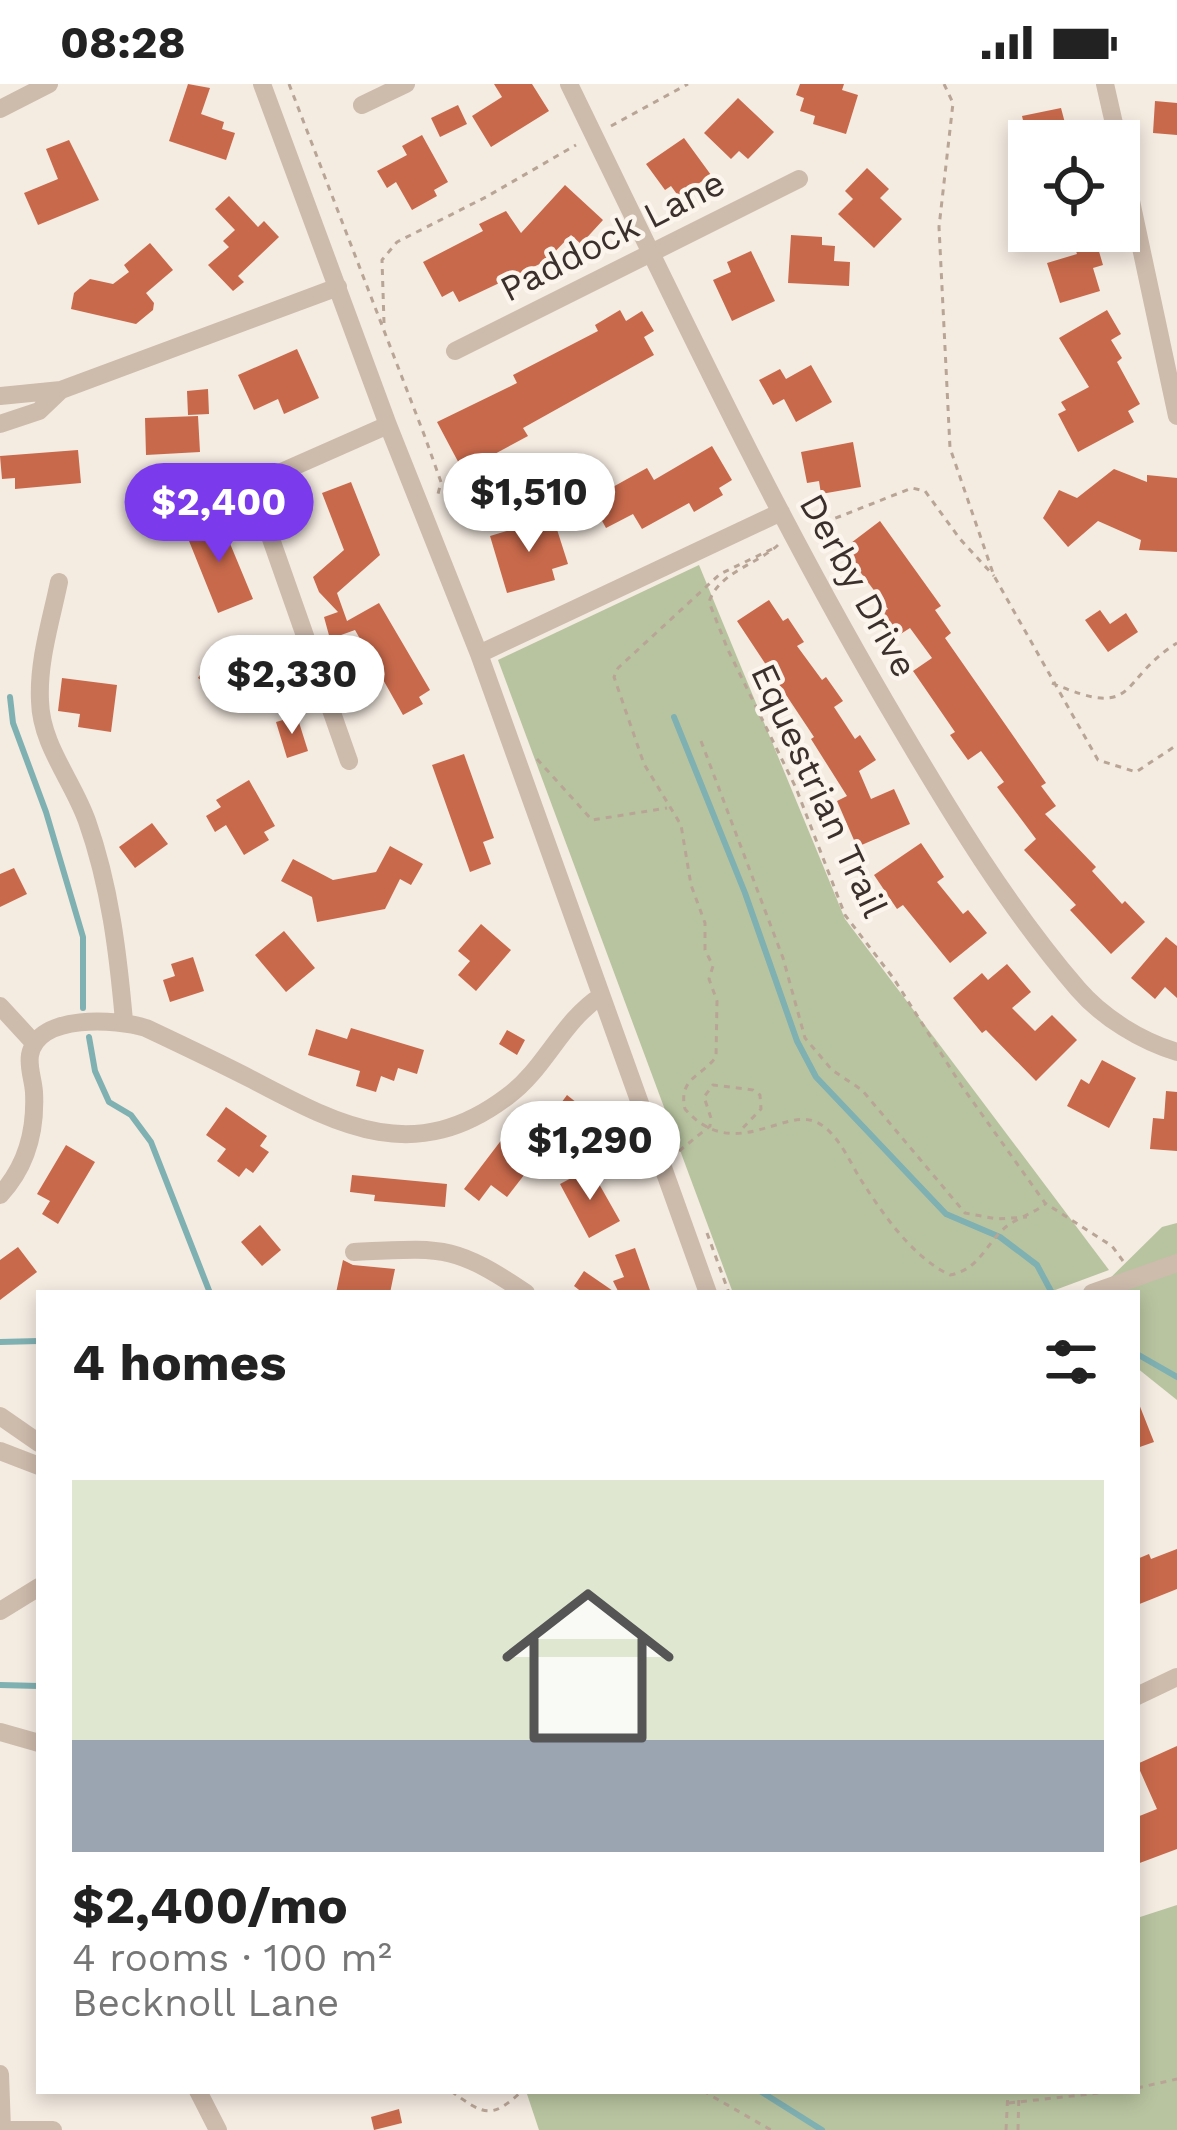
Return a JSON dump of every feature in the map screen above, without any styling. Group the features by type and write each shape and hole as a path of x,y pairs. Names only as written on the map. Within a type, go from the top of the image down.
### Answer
{"street":[{"path":"0,109 49,84"},
{"path":"262,84 479,654 708,1290"},
{"path":"362,105 406,84"},
{"name":"Derby Drive","path":"568,84 781,512 934,784 1079,991 1133,1033 1177,1052"},
{"path":"1105,84 1114,120"},
{"name":"Paddock Lane","path":"455,351 799,179"},
{"path":"1140,242 1177,416"},
{"path":"0,396 61,390 338,287"},
{"path":"0,424 39,411 61,390"},
{"path":"349,761 252,485 388,425"},
{"path":"479,654 781,512"},
{"path":"59,582 43,654 40,701 44,731 87,820 116,932 124,1021"},
{"path":"0,1195 26,1160 34,1090 29,1057 34,1043 65,1024 124,1021 171,1039 328,1119 395,1135 444,1128 492,1108 515,1091 580,1012 601,996"},
{"path":"0,1006 34,1043"},
{"path":"354,1252 438,1248 483,1264 522,1290"},
{"path":"1100,1290 1177,1262"},
{"path":"0,1416 36,1441"},
{"path":"0,1451 36,1465"},
{"path":"0,1611 36,1589"},
{"path":"1140,1695 1177,1677"},
{"path":"0,1732 36,1742"},
{"path":"0,2074 1,2130 53,2130"},
{"path":"200,2094 218,2130"}],"path":[{"path":"289,84 441,482 430,530"},
{"path":"384,331 382,260 397,242 688,84"},
{"path":"944,84 953,104 939,227 950,448 994,576 1098,760 1136,772 1177,745"},
{"name":"Equestrian Trail","path":"994,576 925,490 912,488 793,534 758,562 726,577 709,602 796,788 845,915 904,993 961,1085 1046,1204 1112,1246 1128,1268"},
{"path":"773,548 720,574 618,668 614,677 644,764 681,825 691,885 705,923 705,950 713,966 709,980 716,1001 716,1057 691,1076 682,1099 692,1118 740,1134 791,1121 807,1119 820,1124 836,1138 879,1207 936,1268 950,1275 959,1274 1007,1228 1046,1204"},
{"path":"1051,682 1094,701 1129,691 1177,644"},
{"path":"701,740 783,958 805,1038 832,1070 862,1090 965,1213 997,1220 1028,1217"},
{"path":"511,743 539,760 592,820 669,807"},
{"path":"678,1152 710,1126 712,1118 704,1102 709,1088 718,1084 753,1090 762,1099 761,1109 740,1134"},
{"path":"1140,2087 1177,2079"},
{"path":"455,2094 473,2106 495,2112 505,2110 519,2094"},
{"path":"708,2094 771,2130"},
{"path":"1006,2130 1008,2094"},
{"path":"1018,2130 1019,2094"},
{"path":"1009,2103 1091,2094"}],"green space":[{"path":"699,565 845,919 1109,1270 1055,1290 732,1290 498,660"},
{"path":"1177,1223 1177,1400 1140,1370 1140,1290 1098,1290 1162,1227"},
{"path":"1177,1905 1177,2130 539,2130 527,2094 1140,2094 1140,1917"}],"building":[{"path":"188,84 210,88 201,114 224,122 222,129 235,133 226,160 169,141"},
{"path":"494,84 532,84 549,111 491,147 472,116 502,97"},
{"path":"800,84 844,84 842,90 858,95 846,134 813,124 815,116 800,111 804,98 796,95"},
{"path":"738,98 774,132 748,159 739,151 731,159 704,133"},
{"path":"1155,101 1177,103 1177,135 1153,133"},
{"path":"458,105 467,124 440,137 431,118"},
{"path":"1061,108 1064,120 1023,120 1022,116"},
{"path":"422,135 448,182 434,190 437,196 412,210 396,182 387,188 377,171 407,155 402,146"},
{"path":"684,138 711,175 679,197 671,186 665,190 646,164"},
{"path":"69,140 99,200 38,225 24,193 58,179 46,149"},
{"path":"867,168 889,189 880,198 902,219 874,248 838,214 853,199 845,191"},
{"path":"565,185 603,220 581,244 571,235 546,261 459,302 453,291 442,297 423,262 483,231 479,224 506,211 521,233"},
{"path":"229,196 258,227 264,221 279,237 238,276 244,282 233,291 208,265 229,247 223,241 235,230 215,209"},
{"path":"791,235 822,237 822,245 835,246 834,261 850,262 849,286 788,283"},
{"path":"150,243 173,270 146,293 153,310 136,324 71,309 74,293 90,279 113,284 129,272 124,265"},
{"path":"751,251 775,301 732,321 713,280 731,272 727,262"},
{"path":"1099,252 1103,265 1093,268 1100,291 1060,303 1047,263"},
{"path":"620,310 626,321 642,311 654,331 644,337 654,355 523,428 528,436 463,471 437,422 517,383 513,375 598,331 595,325"},
{"path":"1107,310 1121,334 1111,340 1122,358 1117,362 1140,404 1128,411 1134,422 1078,452 1058,414 1066,410 1061,402 1089,387 1059,338"},
{"path":"297,349 319,398 284,414 278,399 254,410 238,375"},
{"path":"811,365 832,402 796,422 784,399 773,405 759,380 780,369 786,379"},
{"path":"208,389 209,414 188,415 187,391"},
{"path":"198,416 200,452 146,455 145,418"},
{"path":"853,442 861,487 821,494 819,481 807,483 801,452"},
{"path":"712,446 732,480 719,488 723,495 694,512 689,503 642,529 633,514 606,528 585,490 606,479 611,488 647,468 654,480"},
{"path":"78,450 81,483 15,489 15,478 2,479 0,456"},
{"path":"1114,469 1147,482 1147,475 1177,478 1177,552 1139,550 1141,540 1098,521 1068,547 1043,518 1059,490 1077,498"},
{"path":"351,482 380,555 337,593 347,621 379,603 430,690 419,697 423,704 403,715 355,630 330,639 324,617 338,612 319,592 313,577 344,550 322,493"},
{"path":"219,517 253,599 218,613 185,531"},
{"path":"553,517 568,564 552,569 555,580 507,593 490,536"},
{"path":"880,521 941,606 935,610 951,633 945,638 1046,783 1041,786 1056,806 1045,814 1096,867 1092,871 1122,904 1125,901 1145,922 1111,954 1070,910 1076,905 1024,850 1036,839 997,787 1004,782 981,751 968,760 950,735 955,732 913,671 932,658 910,628 899,635 882,612 888,609 843,549"},
{"path":"769,600 783,621 788,618 804,642 797,646 843,701 834,707 876,760 859,771 871,799 894,789 910,824 857,847 837,801 847,796 737,621"},
{"path":"1100,610 1110,624 1126,613 1138,632 1108,652 1085,620"},
{"path":"259,635 282,650 244,708 198,678 224,638 247,653"},
{"path":"62,678 117,685 111,732 78,727 80,714 58,711"},
{"path":"297,716 308,751 287,758 276,722"},
{"path":"464,754 494,838 483,842 491,864 470,872 432,765"},
{"path":"249,780 275,826 264,832 269,840 244,855 226,825 215,832 206,816 221,807 216,800"},
{"path":"152,823 168,844 135,868 119,847"},
{"path":"921,843 944,877 937,882 963,914 968,910 987,933 950,963 903,905 897,909 874,875"},
{"path":"390,846 423,864 411,885 400,879 385,909 317,922 312,897 281,881 293,859 333,880 376,872"},
{"path":"14,868 27,894 0,907 0,874"},
{"path":"481,924 511,950 476,991 458,975 470,961 458,951"},
{"path":"284,931 315,968 286,992 255,955"},
{"path":"1166,937 1177,946 1177,998 1165,987 1155,999 1131,978"},
{"path":"193,957 204,991 170,1002 163,980 175,976 171,964"},
{"path":"1007,964 1031,992 1012,1008 1035,1031 1052,1015 1077,1040 1036,1081 986,1030 982,1033 953,998 982,973 988,980"},
{"path":"351,1028 424,1050 417,1074 398,1068 394,1081 381,1076 376,1092 356,1086 360,1071 308,1055 316,1029 347,1039"},
{"path":"507,1030 525,1040 517,1055 499,1044"},
{"path":"1102,1060 1136,1078 1109,1128 1067,1106 1081,1079 1089,1084"},
{"path":"1166,1091 1177,1092 1177,1151 1150,1149 1153,1118 1164,1119"},
{"path":"567,1095 587,1111 572,1131 583,1139 564,1163 545,1148 507,1197 491,1185 479,1201 464,1189 519,1117 545,1137 562,1114 556,1110"},
{"path":"226,1107 267,1136 260,1146 269,1152 253,1173 246,1168 239,1177 217,1161 226,1149 206,1135"},
{"path":"66,1145 95,1162 58,1224 42,1214 50,1201 37,1194"},
{"path":"590,1168 620,1221 589,1238 560,1184"},
{"path":"352,1175 447,1184 445,1207 374,1201 375,1195 350,1192"},
{"path":"260,1225 281,1250 262,1266 241,1242"},
{"path":"18,1247 37,1272 0,1300 0,1260"},
{"path":"635,1248 650,1290 618,1290 613,1281 624,1277 615,1255"},
{"path":"343,1260 395,1269 391,1290 337,1290"},
{"path":"584,1271 612,1290 579,1290 574,1286"},
{"path":"1140,1407 1154,1442 1140,1447"},
{"path":"1177,1549 1177,1589 1140,1604 1140,1558 1149,1554 1151,1559"},
{"path":"1177,1746 1177,1849 1140,1863 1140,1816 1157,1809 1140,1763"},
{"path":"399,2109 402,2123 374,2130 371,2117"}],"waterway":[{"path":"10,697 13,723 46,812 83,937 83,1008"},
{"path":"674,717 745,893 797,1041 816,1077 946,1214 1000,1237 1037,1265 1050,1290"},
{"path":"89,1037 95,1071 109,1102 131,1115 151,1142 209,1290"},
{"path":"0,1342 36,1341"},
{"path":"1140,1356 1177,1377"},
{"path":"0,1685 36,1686"},
{"path":"765,2094 822,2130"}]}
